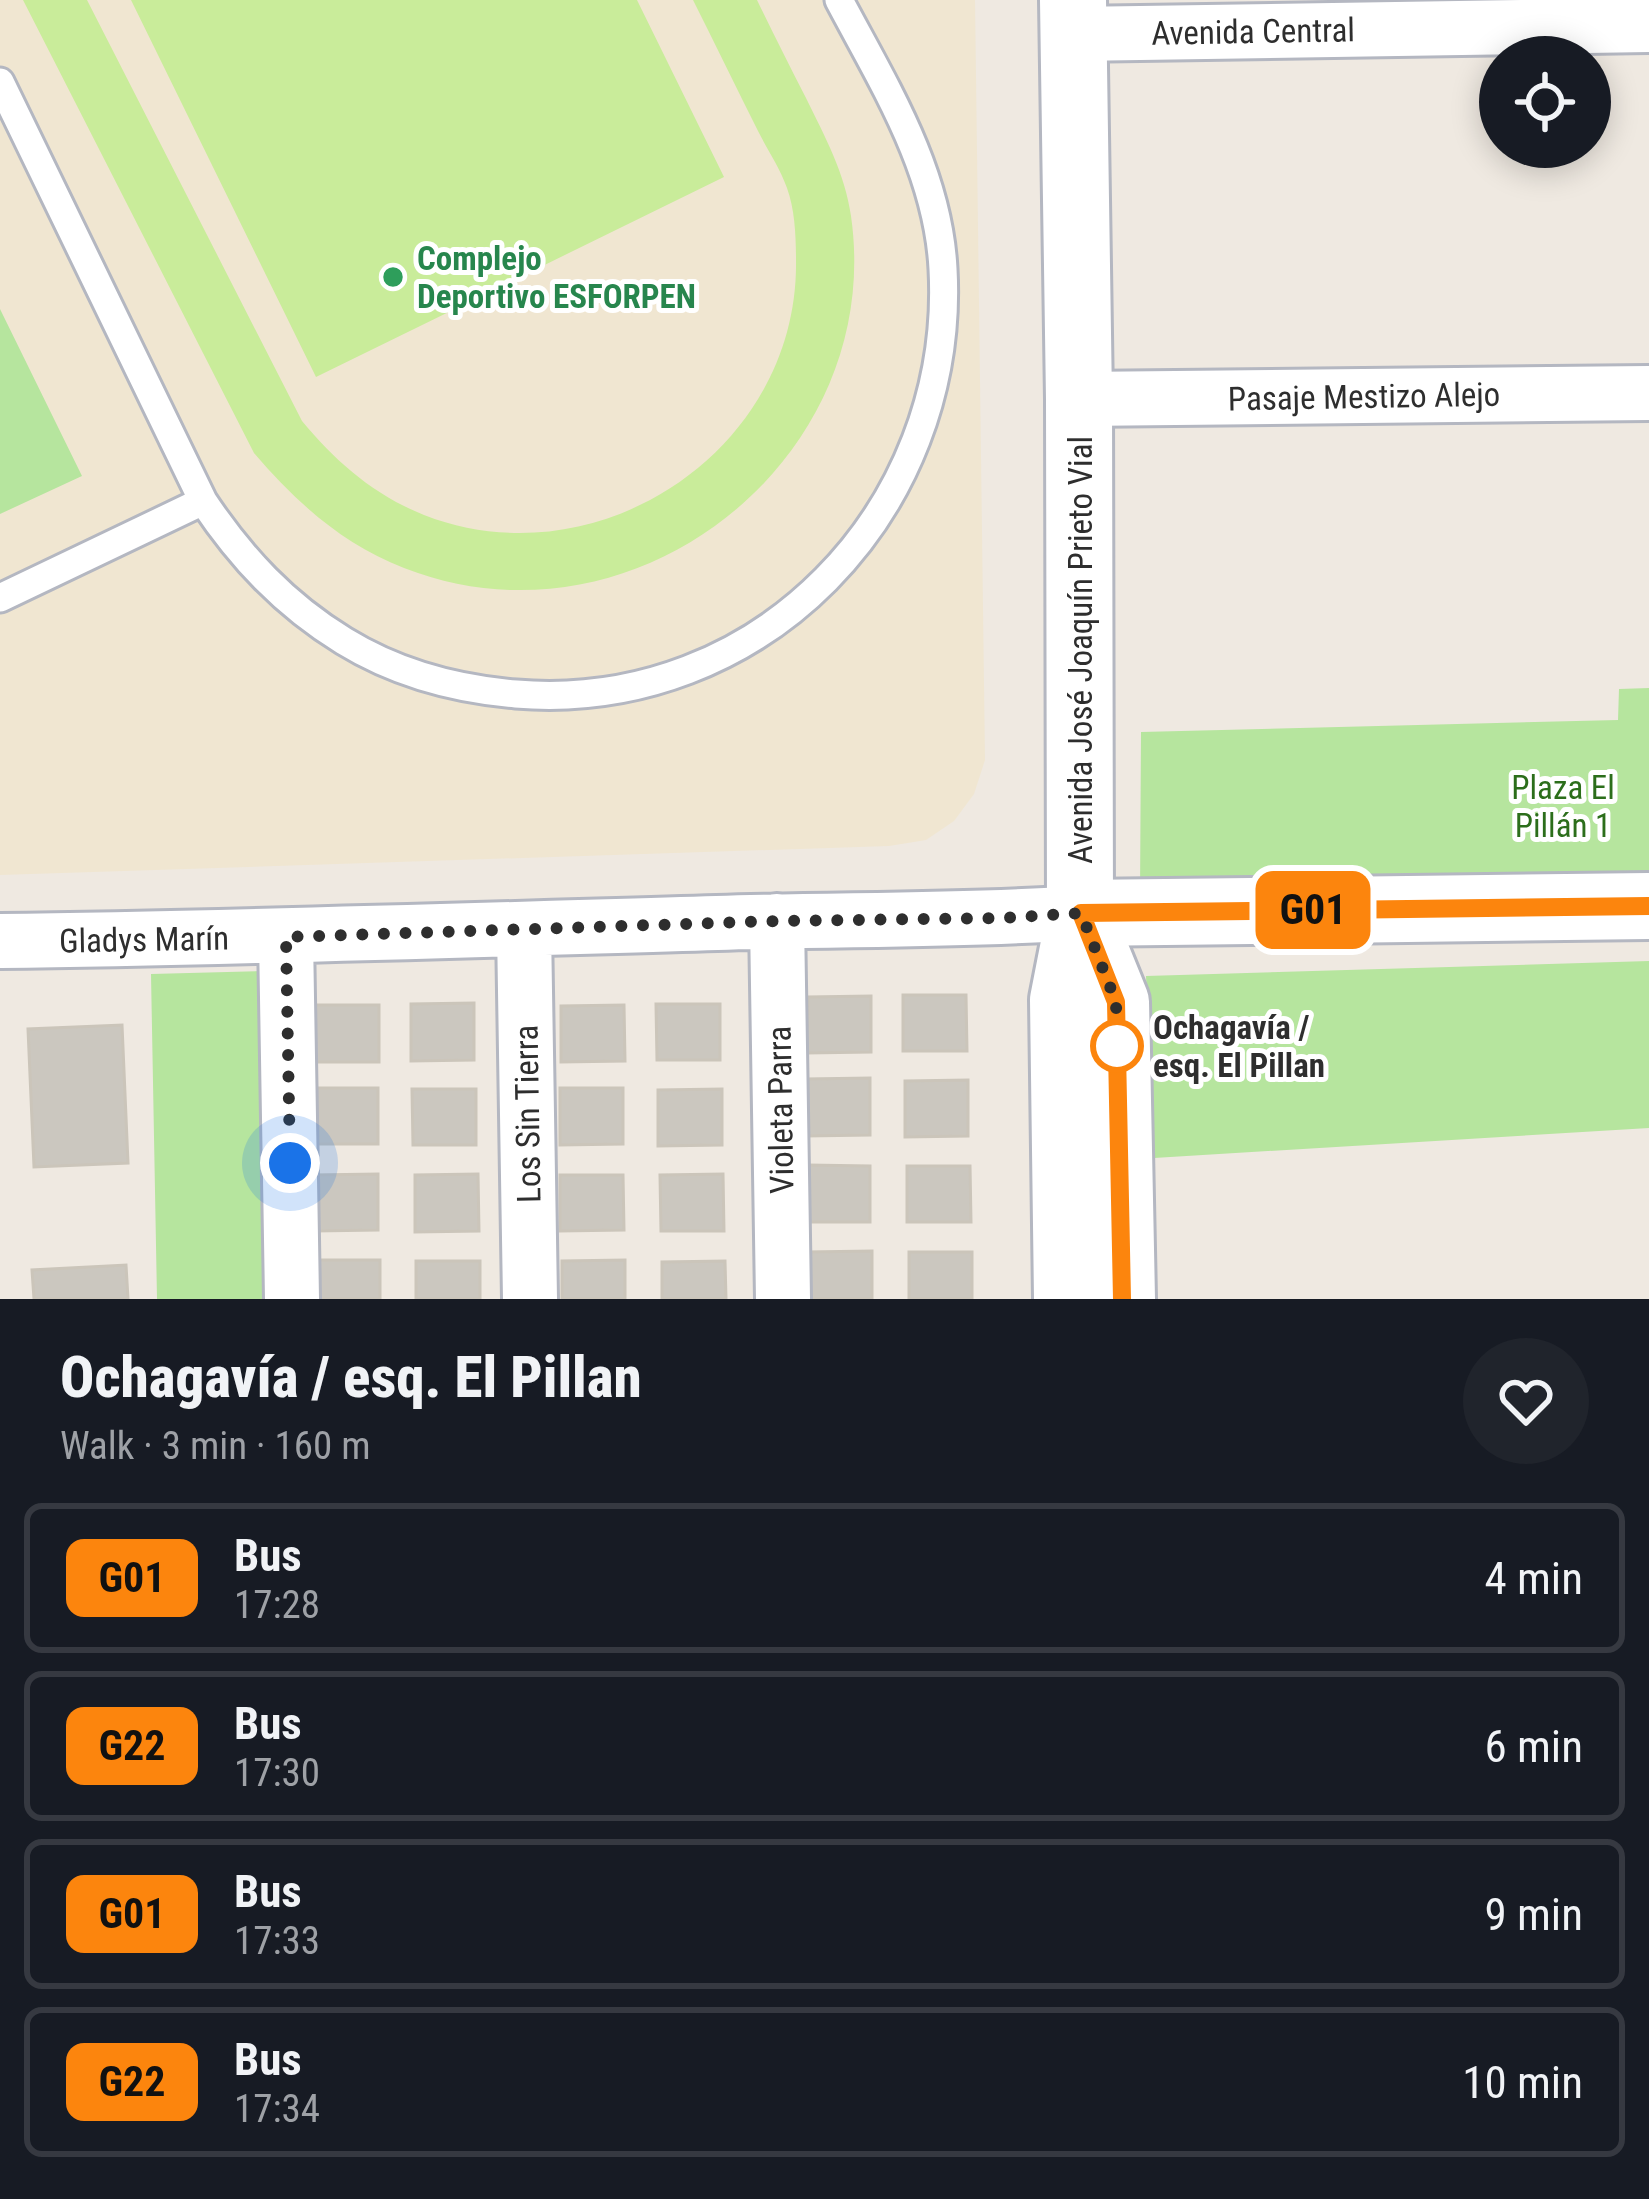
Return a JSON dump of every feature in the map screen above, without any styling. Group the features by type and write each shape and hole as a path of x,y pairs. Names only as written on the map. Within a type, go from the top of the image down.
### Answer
{"main road":[{"name":"Avenida José Joaquín Prieto Vial","path":"1067,1299 1063,1000 1081,913 1073,17"},
{"path":"1122,1299 1116,1002 1081,913 1649,906"}],"street":[{"name":"Avenida Central","path":"1073,17 1649,25"},
{"name":"Pasaje Mestizo Alejo","path":"1079,398 1649,393"},
{"name":"Gladys Marín","path":"0,941 1081,913"},
{"name":"Violeta Parra","path":"777,921 783,1299"},
{"name":"Los Sin Tierra","path":"524,929 530,1299"},
{"path":"286,937 292,1299"}],"lane":[{"path":"0,82 203,501 266,581 304,614 361,650 439,682 540,696 608,690 689,669 736,647 819,587 884,509 926,416 944,316 935,214 922,165 902,118 839,0"},
{"path":"0,598 203,501"}],"shaded area":[{"path":"0,0 975,0 985,760 974,794 954,821 926,840 889,846 0,875"}],"green space":[{"path":"23,0 87,0 302,421 342,463 389,498 424,515 490,531 556,531 619,514 676,484 725,442 764,390 788,328 796,260 792,205 781,173 693,0 757,0 827,141 851,216 851,305 828,387 785,458 726,517 655,561 575,585 490,589 381,558 322,520 254,453"},
{"name":"Complejo Deportivo ESFORPEN","path":"131,0 637,0 724,177 316,377"},
{"path":"0,309 82,476 0,514"},
{"name":"Plaza El Pillán 1","path":"1649,688 1649,889 1140,895 1141,732 1618,720 1619,689"},
{"path":"1649,961 1649,1128 1154,1158 1146,976"},
{"path":"264,971 269,1299 157,1299 151,974"}],"building":[{"path":"903,995 966,995 967,1051 903,1051"},
{"path":"871,996 871,1052 807,1053 808,997"},
{"path":"474,1003 474,1060 411,1061 411,1004"},
{"path":"656,1004 720,1004 720,1060 657,1060"},
{"path":"315,1005 379,1005 379,1062 315,1062"},
{"path":"624,1005 625,1061 561,1062 561,1006"},
{"path":"122,1025 128,1163 34,1167 28,1029"},
{"path":"870,1078 870,1135 806,1136 806,1079"},
{"path":"968,1080 968,1136 905,1137 905,1081"},
{"path":"314,1088 378,1088 378,1144 314,1144"},
{"path":"560,1088 623,1088 623,1144 560,1145"},
{"path":"412,1089 476,1089 476,1145 413,1145"},
{"path":"722,1089 722,1145 658,1146 658,1090"},
{"path":"807,1165 870,1166 870,1222 807,1222"},
{"path":"907,1166 970,1166 971,1222 907,1222"},
{"path":"378,1174 378,1230 315,1231 314,1175"},
{"path":"478,1174 479,1231 415,1232 415,1175"},
{"path":"723,1174 724,1231 661,1231 660,1175"},
{"path":"560,1175 623,1175 624,1230 560,1231"},
{"path":"872,1251 872,1299 809,1299 808,1252"},
{"path":"909,1252 972,1252 972,1299 909,1299"},
{"path":"316,1260 380,1260 380,1299 316,1299"},
{"path":"625,1260 625,1299 562,1299 562,1261"},
{"path":"416,1261 480,1261 480,1299 416,1299"},
{"path":"725,1261 726,1299 662,1299 662,1262"},
{"path":"126,1265 128,1299 34,1299 32,1270"}],"bus line":[{"name":"G01","path":"1122,1299 1116,1002 1081,913 1649,906"}],"place":[{"name":"Complejo Deportivo ESFORPEN","path":"393,277"},
{"name":"Ochagavía / esq. El Pillan","path":"1117,1046"}],"route":[{"path":"290,1163 286,937 1081,913 1116,1002 1117,1046"}]}
